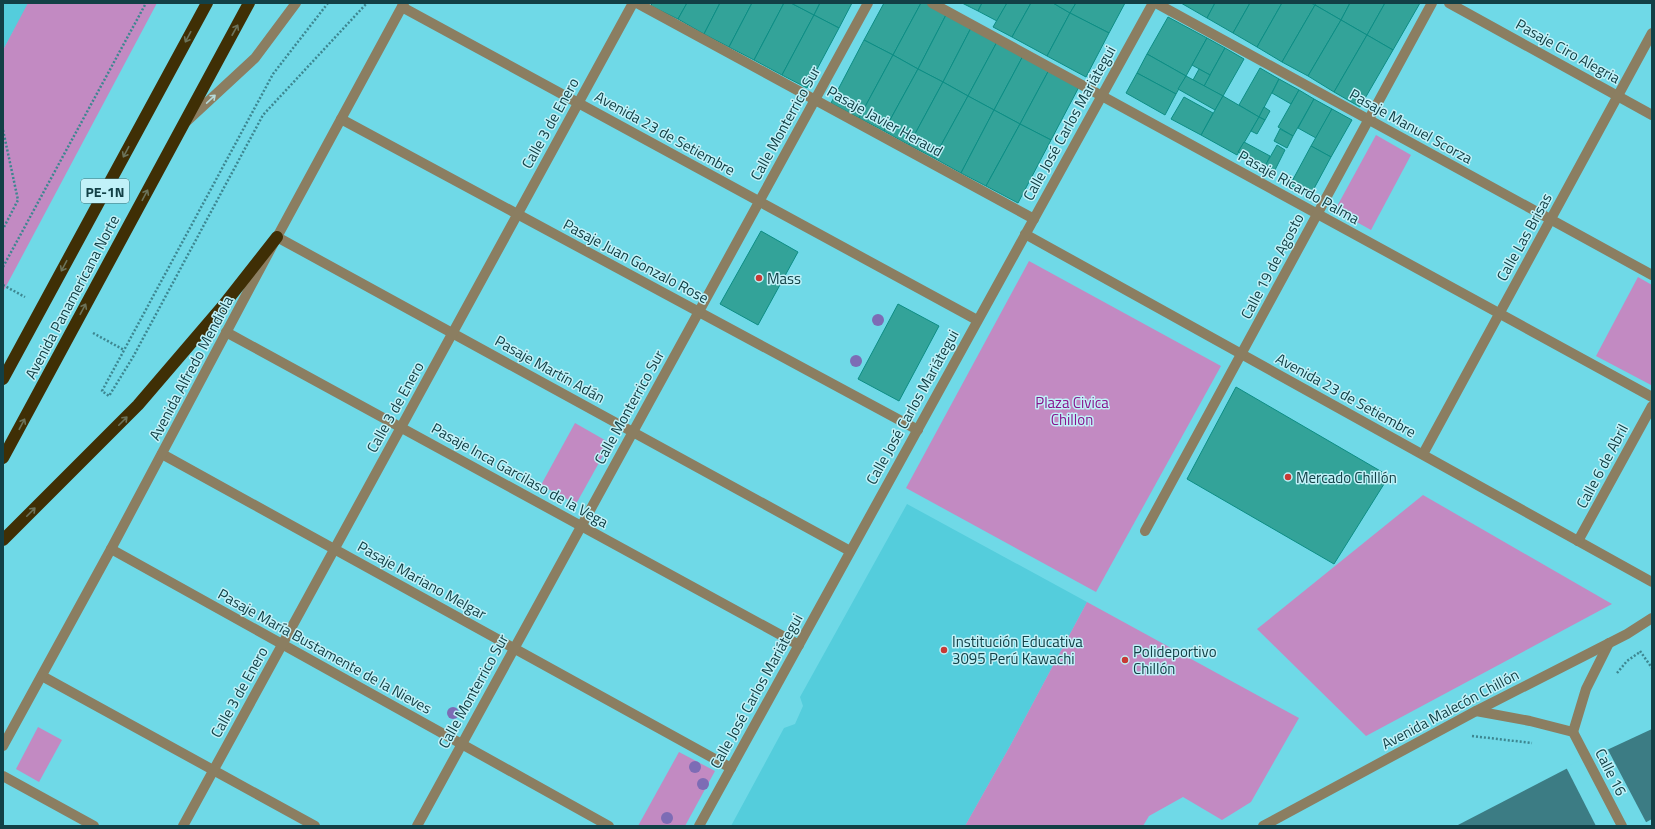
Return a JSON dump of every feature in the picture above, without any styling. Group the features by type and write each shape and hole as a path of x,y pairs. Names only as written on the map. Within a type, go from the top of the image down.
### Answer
{"highway":[{"name":"Avenida Panamericana Norte","path":"3,379 207,3"},
{"name":"Avenida Panamericana Norte","path":"3,458 249,3"},
{"path":"3,540 138,405 222,307 277,237"}],"street":[{"path":"183,125 255,58 296,3"},
{"name":"Calle 3 de Enero","path":"183,826 633,3"},
{"name":"Pasaje Javier Heraud","path":"637,3 1034,219"},
{"name":"Calle Monterrico Sur","path":"417,826 868,3"},
{"name":"Pasaje Ricardo Palma","path":"932,3 1652,397"},
{"name":"Calle José Carlos Mariátegui","path":"699,826 918,430 977,320 1154,3"},
{"name":"Pasaje Manuel Scorza","path":"1154,3 1652,275"},
{"name":"Calle 19 de Agosto","path":"1145,532 1432,3"},
{"name":"Pasaje Ciro Alegria","path":"1449,3 1652,115"},
{"name":"Avenida 23 de Setiembre","path":"403,5 578,103 977,320"},
{"name":"Avenida Alfredo Mendiola","path":"3,746 111,549 226,332 403,5"},
{"name":"Calle Las Brisas","path":"1423,454 1652,33"},
{"name":"Pasaje Juan Gonzalo Rose","path":"341,119 918,430"},
{"name":"Avenida 23 de Setiembre","path":"1025,234 1652,582"},
{"name":"Pasaje Martín Adán","path":"277,237 850,551"},
{"name":"Pasaje Inca Garcilaso de la Vega","path":"226,332 799,645"},
{"name":"Calle 6 de Abril","path":"1578,542 1652,406"},
{"name":"Pasaje Mariano Melgar","path":"162,454 731,768"},
{"name":"Pasaje María Bustamente de la Nieves","path":"111,549 609,826"},
{"name":"Avenida Malecón Chillón","path":"1263,826 1476,711 1609,643 1652,618"},
{"path":"1476,711 1530,721 1575,736 1586,689 1609,643"},
{"path":"42,676 315,826"},
{"name":"Calle 16","path":"1575,736 1622,826"},
{"path":"3,776 94,826"}],"path":[{"path":"3,267 146,3"},
{"path":"328,3 273,74 102,391 110,396 134,358 262,116 367,3"},
{"path":"3,130 18,200 3,229"},
{"path":"120,347 124,350"},
{"path":"1470,735 1536,744"}],"shaded area":[{"path":"3,3 29,3 3,50"},
{"name":"Institución Educativa 3095 Perú Kawachi","path":"907,504 1087,602 1010,746 965,826 731,826 784,728 795,724 803,706 800,697"},
{"path":"1652,729 1652,819 1639,826 1456,826 1566,769"}],"green space":[{"path":"28,3 157,3 3,292 3,50"},
{"path":"1376,135 1411,155 1371,230 1335,210"},
{"name":"Plaza Civica Chillon","path":"1029,261 1221,366 1096,592 906,488"},
{"path":"1638,277 1652,285 1651,385 1596,356"},
{"path":"575,423 610,443 576,504 541,485"},
{"path":"1423,495 1612,604 1366,736 1257,629"},
{"name":"Polideportivo Chillón","path":"1087,602 1299,718 1251,802 1222,820 1183,797 1149,816 1143,826 965,826 1010,746"},
{"path":"38,727 62,740 39,782 16,769"},
{"path":"679,752 715,771 685,826 638,826"}],"pier":[{"path":"1607,748 1647,824 1643,826 1596,826 1566,767"}],"building":[{"path":"652,3 687,3 678,19 651,6"},
{"path":"687,3 720,3 704,34 678,19"},
{"path":"720,3 752,3 729,47 704,34"},
{"path":"752,3 784,3 754,60 729,47"},
{"path":"784,3 791,3 814,15 782,75 754,60"},
{"path":"791,3 820,3 814,15"},
{"path":"820,3 852,3 839,28 814,15"},
{"path":"884,3 921,3 893,55 864,40"},
{"path":"921,3 929,3 947,13 918,69 893,55"},
{"path":"962,3 982,3 978,11"},
{"path":"982,3 1007,3 997,21 978,11"},
{"path":"1007,3 1031,3 1012,37 993,27"},
{"path":"1031,3 1053,3 1070,13 1047,56 1012,37"},
{"path":"1053,3 1076,3 1070,13"},
{"path":"1076,3 1125,3 1109,33 1070,13"},
{"path":"1181,3 1215,3 1207,18"},
{"path":"1215,3 1250,3 1233,33 1207,18"},
{"path":"1250,3 1282,3 1257,47 1233,33"},
{"path":"1282,3 1311,3 1315,5 1282,62 1257,47"},
{"path":"1316,3 1350,3 1341,20 1315,5"},
{"path":"1350,3 1385,3 1367,35 1341,20"},
{"path":"1385,3 1420,3 1393,50 1367,35"},
{"path":"1315,5 1341,20 1308,76 1282,62"},
{"path":"947,13 972,26 943,82 918,69"},
{"path":"1070,13 1109,33 1086,77 1047,56"},
{"path":"814,15 839,28 807,88 782,75"},
{"path":"1168,17 1207,38 1186,76 1147,54"},
{"path":"1341,20 1367,35 1334,92 1308,76"},
{"path":"972,26 998,40 968,96 943,82"},
{"path":"1367,35 1393,50 1360,107 1334,92"},
{"path":"1207,38 1225,48 1210,75 1192,65"},
{"path":"864,40 893,55 859,118 831,103"},
{"path":"998,40 1024,54 994,110 968,96"},
{"path":"1225,48 1244,59 1223,96 1204,86"},
{"path":"1024,54 1050,68 1020,124 994,110"},
{"path":"1147,54 1186,76 1176,94 1137,73"},
{"path":"893,55 918,69 884,131 859,118"},
{"path":"1050,68 1080,85 1051,140 1020,124"},
{"path":"1260,68 1279,79 1259,117 1239,105"},
{"path":"918,69 943,82 909,145 884,131"},
{"path":"1199,69 1210,75 1204,86 1193,80"},
{"path":"1137,73 1176,94 1165,115 1126,93"},
{"path":"1186,76 1223,96 1215,110 1178,89"},
{"path":"1279,79 1299,90 1291,104 1272,93"},
{"path":"943,82 968,96 934,158 909,145"},
{"path":"1299,90 1314,99 1293,136 1278,127"},
{"path":"968,96 994,110 961,173 934,158"},
{"path":"1223,96 1259,117 1237,155 1201,135"},
{"path":"1184,97 1213,113 1201,135 1171,119"},
{"path":"1314,99 1332,109 1316,138 1298,128"},
{"path":"1264,107 1270,111 1265,120 1259,117"},
{"path":"1332,109 1352,120 1331,157 1311,146"},
{"path":"994,110 1020,124 986,186 961,173"},
{"path":"1259,117 1265,120 1257,134 1251,131"},
{"path":"1020,124 1051,140 1018,203 986,186"},
{"path":"1280,129 1293,136 1287,148 1274,141"},
{"path":"1244,142 1270,156 1265,167 1238,152"},
{"path":"1277,145 1285,150 1274,172 1265,166"},
{"path":"1311,146 1331,157 1310,196 1290,185"},
{"name":"Mass","path":"761,231 798,252 758,325 720,304"},
{"path":"898,304 939,326 899,401 858,379"},
{"name":"Mercado Chillón","path":"1236,387 1389,476 1334,564 1187,479"}],"place":[{"name":"Mass","path":"759,278"},
{"name":"Mercado Chillón","path":"1288,477"},
{"name":"Institución Educativa 3095 Perú Kawachi","path":"944,650"},
{"name":"Polideportivo Chillón","path":"1125,660"}]}
